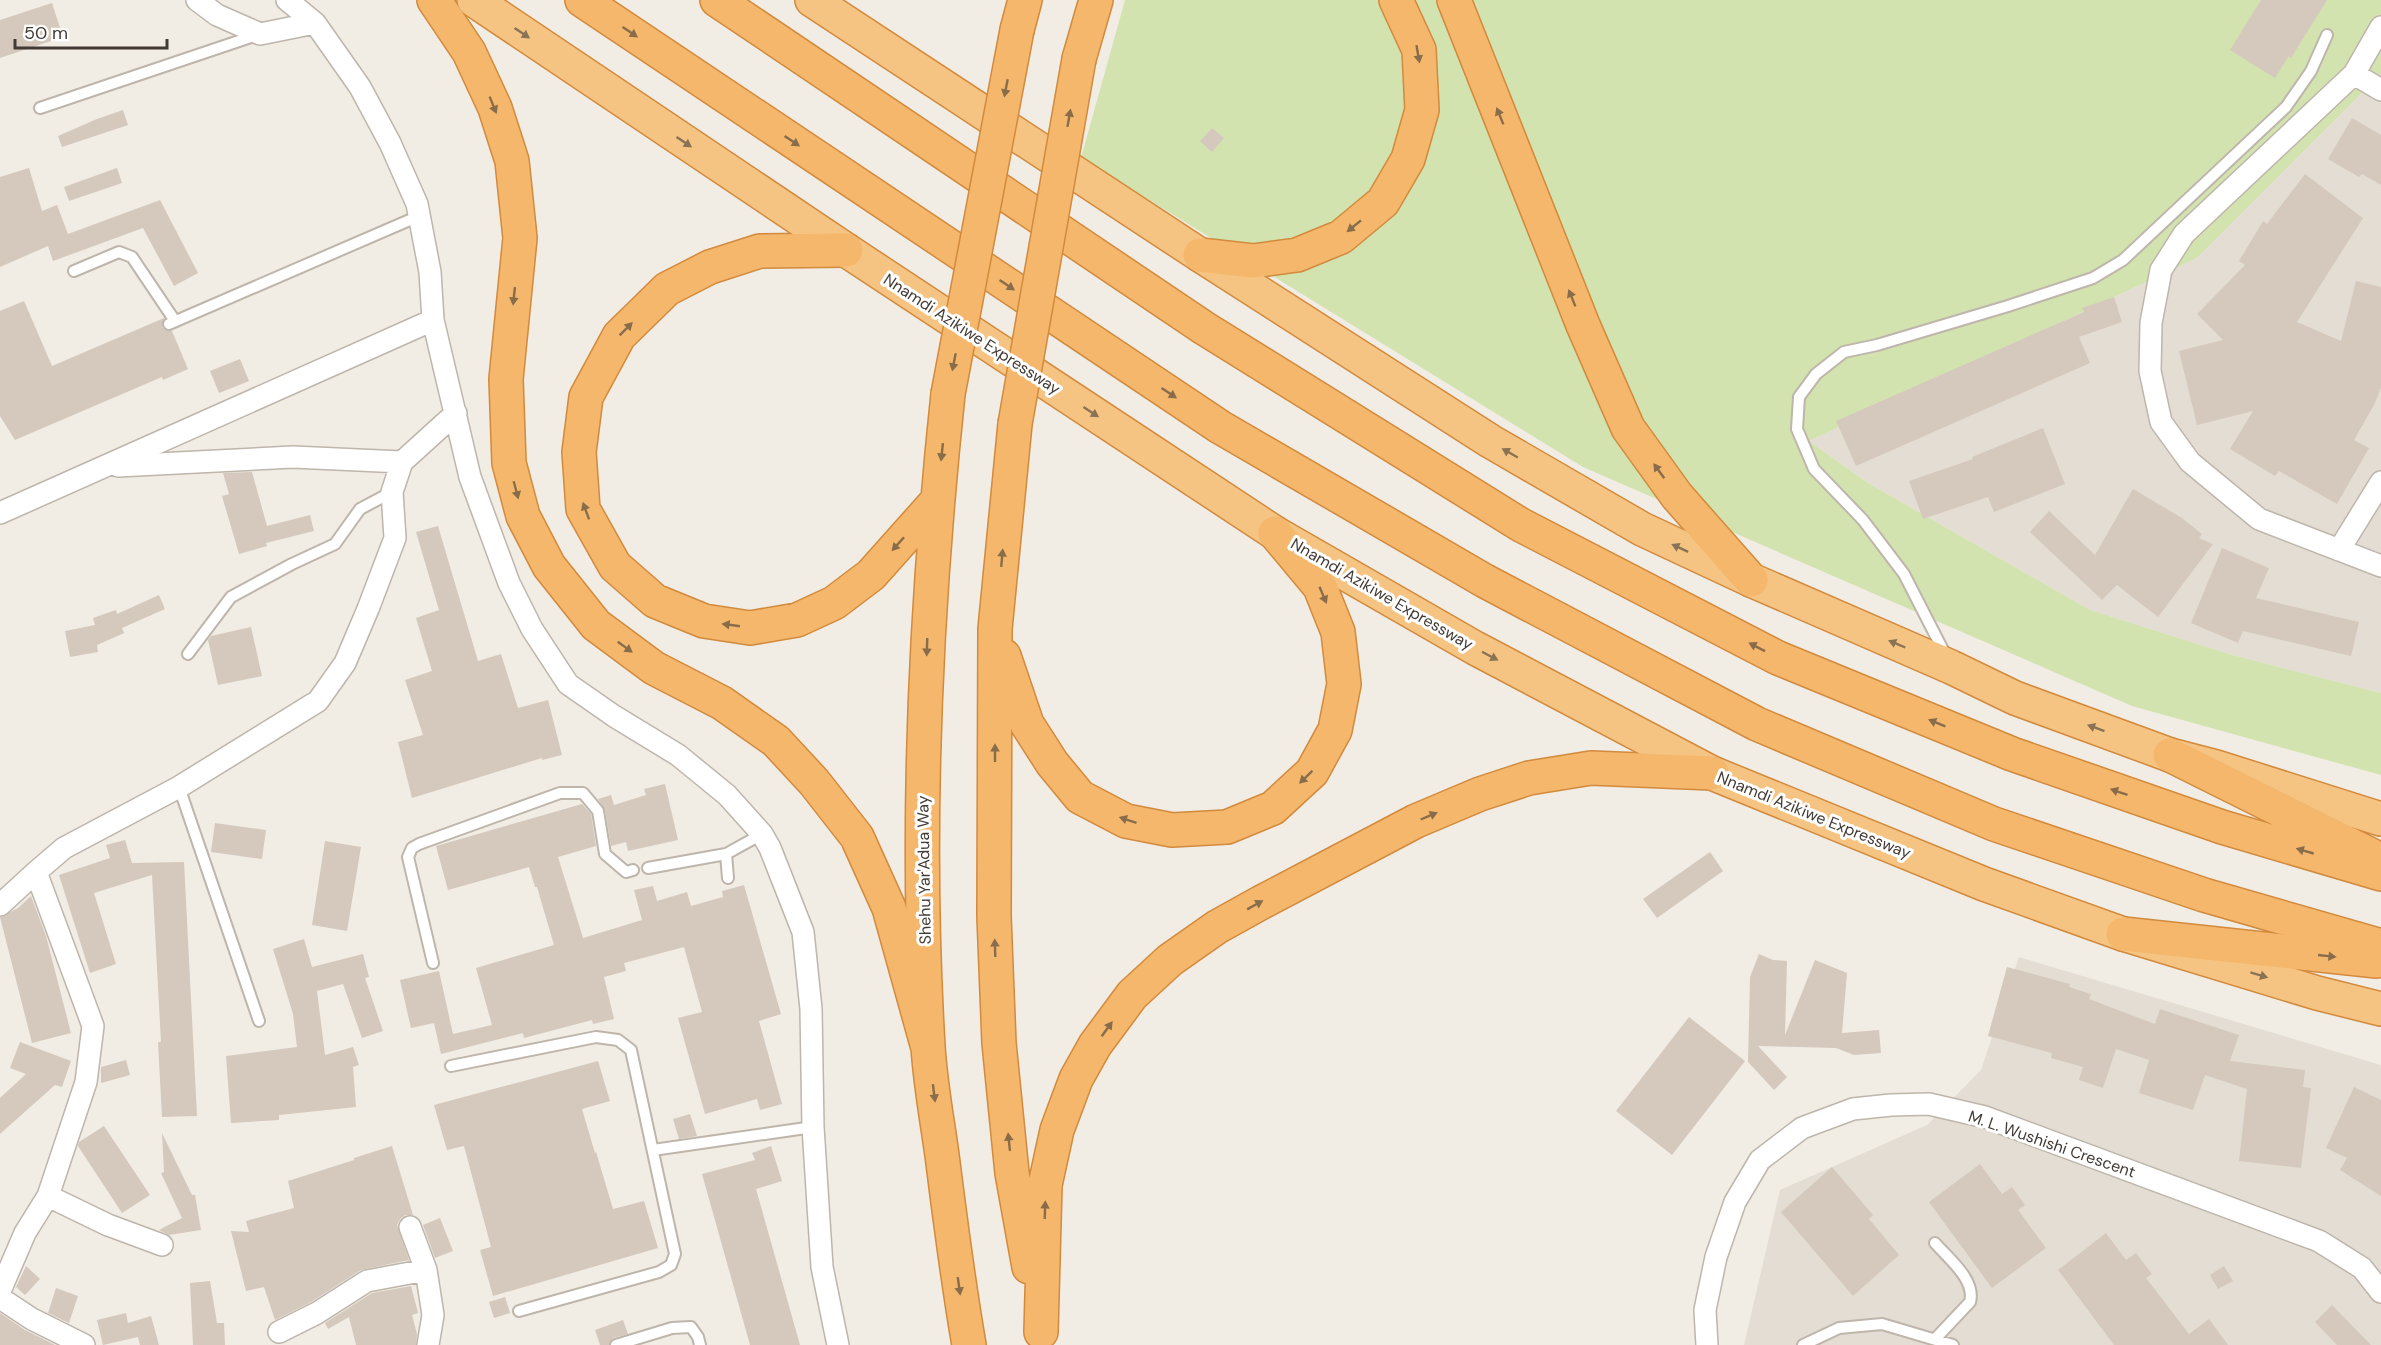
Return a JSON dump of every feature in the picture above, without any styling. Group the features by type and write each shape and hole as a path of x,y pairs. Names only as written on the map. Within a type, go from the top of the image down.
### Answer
{"highway":[{"path":"434,0 469,51 495,108 512,161 520,238 506,390 509,463 523,516 549,567 596,625 654,668 722,704 776,741 828,800 856,837 889,908 928,1048"},
{"name":"Nnamdi Azikiwe Expressway","path":"474,0 846,250 1275,533 1475,648 1712,773 1984,884 2122,934 2317,993 2381,1009"},
{"path":"582,0 1220,427 1485,581 1757,724 1994,824 2204,895 2381,946"},
{"path":"717,0 1204,328 1532,530 1778,657 2012,754 2222,827 2381,874"},
{"path":"812,0 1200,255 1490,441 1642,530 1951,667 2014,698 2170,755 2381,819"},
{"path":"1042,1338 1012,1173 999,1043 994,916 995,629 1015,424 1079,59 1096,0"},
{"path":"1200,255 1253,261 1297,255 1341,237 1383,202 1408,159 1422,110 1419,50 1396,0"},
{"path":"1454,0 1579,314 1628,428 1677,496 1751,580"},
{"name":"Shehu Yar'Adua Way","path":"969,1345 959,1290 928,1048 922,897 922,770 927,630 948,394 1021,15"},
{"path":"846,250 760,251 710,267 667,289 619,336 586,397 579,452 583,509 615,566 655,601 704,621 750,628 796,620 834,603 871,575 937,501"},
{"path":"995,629 1027,724 1052,763 1080,797 1126,821 1172,830 1227,827 1273,808 1312,772 1335,730 1344,684 1338,632 1320,586 1275,533"},
{"path":"2170,755 2381,860"},
{"path":"1042,1338 1045,1185 1057,1130 1076,1079 1095,1045 1132,995 1170,960 1217,927 1262,902 1416,821 1480,794 1529,778 1591,768 1712,773"},
{"path":"2122,934 2381,961"}],"street":[{"path":"197,0 217,15 260,34 315,23"},
{"path":"287,0 315,23 360,87 390,143 417,204 430,272 433,320 470,477 509,584 532,629 568,684 614,716 678,755 727,795 762,834 770,848 803,932 811,1009 813,1127 822,1267 838,1345"},
{"path":"2381,27 2354,74 2184,234 2161,270 2151,323 2150,371 2162,422 2190,462 2259,519 2381,566"},
{"path":"2354,74 2381,90"},
{"path":"0,513 433,320"},
{"path":"0,905 64,848 179,787 318,701 345,663 395,538 392,492 402,462 456,413"},
{"path":"105,466 293,457 402,462"},
{"path":"2338,550 2381,482"},
{"path":"0,1291 25,1233 48,1196 86,1082 93,1026 36,872"},
{"name":"M. L. Wushishi Crescent","path":"1707,1345 1705,1310 1716,1257 1735,1202 1760,1160 1802,1128 1853,1109 1891,1105 1929,1104 1985,1118 2319,1241 2362,1268 2381,1292"},
{"path":"48,1196 108,1225 162,1245"},
{"path":"410,1227 426,1270 433,1315 428,1345"},
{"path":"279,1332 317,1313 367,1281 426,1270"},
{"path":"0,1298 33,1319 84,1345"}],"lane":[{"path":"40,108 260,34"},
{"path":"1951,667 1904,574 1863,520 1814,469 1797,429 1799,397 1816,374 1844,352 1877,345 2093,278 2123,260 2286,107 2311,71 2327,35"},
{"path":"74,271 119,252 132,257 172,322 419,216"},
{"path":"188,654 231,597 335,544 360,509 392,492"},
{"path":"179,787 259,1021"},
{"path":"433,963 408,857 412,848 419,844 560,793 583,793 598,811 605,854 626,872 633,870"},
{"path":"648,868 726,855 762,834"},
{"path":"726,855 728,878"},
{"path":"451,1066 596,1037 618,1040 631,1050 675,1254 670,1265 659,1272 519,1311"},
{"path":"652,1150 813,1127"},
{"path":"1935,1243 1970,1285 1972,1294 1970,1302 1936,1338"},
{"path":"1803,1345 1839,1328 1882,1324 1936,1338 1953,1345"},
{"path":"616,1345 672,1329 691,1327 700,1345"}],"shaded area":[{"path":"2381,74 2381,693 2229,654 2090,610 1868,483 1809,441 2197,258"},
{"path":"2019,957 2381,1065 2381,1345 1744,1345 1780,1190 1927,1125 1981,1070"}],"green space":[{"path":"1125,0 2381,0 2381,74 2197,258 1809,441 1868,483 2090,610 2229,654 2381,693 2381,775 2132,706 1583,467 1081,158"}],"building":[{"path":"2261,0 2327,0 2291,58 2289,56 2275,78 2230,50"},
{"path":"52,3 63,37 0,58 0,20"},
{"path":"123,110 128,125 62,147 58,136"},
{"path":"2352,118 2381,135 2381,185 2362,174 2359,177 2328,159"},
{"path":"1212,128 1224,138 1212,152 1200,141"},
{"path":"29,168 42,211 57,205 68,234 160,200 198,273 174,286 143,228 53,261 48,246 0,267 0,177"},
{"path":"117,168 122,183 69,201 64,187"},
{"path":"2305,174 2363,218 2297,322 2341,341 2356,281 2381,287 2381,388 2354,440 2369,448 2337,504 2279,471 2275,476 2230,449 2253,411 2197,425 2179,351 2223,340 2197,314 2245,265 2239,261 2263,221 2267,224"},
{"path":"2114,297 2122,322 2079,337 2090,363 1856,466 1836,421 2084,312 2082,308"},
{"path":"24,301 52,366 164,318 162,327 172,331 188,369 163,380 162,377 15,440 0,416 0,311"},
{"path":"240,359 249,381 219,393 210,371"},
{"path":"2043,428 2065,484 1994,512 1988,497 1923,519 1909,481 1973,459 1972,457"},
{"path":"252,472 267,526 310,515 314,531 266,543 267,546 239,554 222,496 229,494 223,473"},
{"path":"2133,489 2182,518 2202,534 2199,538 2213,544 2158,617 2117,585 2102,600 2030,532 2049,511 2095,555"},
{"path":"438,526 478,661 501,654 518,708 548,700 562,755 542,760 542,758 412,798 398,742 423,735 405,680 432,671 416,618 439,610 416,532"},
{"path":"2222,548 2269,568 2256,598 2359,622 2351,656 2243,631 2238,643 2191,623"},
{"path":"159,595 165,609 122,628 124,633 97,645 98,652 70,657 65,631 95,625 93,618 116,610 117,614"},
{"path":"251,627 262,676 218,685 208,640 211,636"},
{"path":"665,784 678,840 628,851 626,842 611,846 605,810 598,799 611,795 614,805 646,795 644,789"},
{"path":"582,804 591,814 596,846 558,857 583,938 642,920 634,890 653,886 657,901 687,892 691,906 723,897 722,891 744,885 781,1014 759,1021 782,1104 760,1110 757,1099 705,1114 678,1018 702,1012 684,947 624,963 626,971 604,977 614,1019 593,1024 592,1020 524,1038 523,1033 441,1054 434,1023 411,1028 400,980 439,971 453,1034 492,1025 476,968 554,945 529,867 448,890 436,846"},
{"path":"215,823 266,830 262,859 211,852"},
{"path":"125,840 132,863 184,862 197,1116 162,1117 158,1042 161,1042 152,875 94,893 116,964 90,973 59,875 110,858 106,845"},
{"path":"325,841 361,847 347,931 312,925"},
{"path":"1710,852 1723,871 1657,918 1643,899"},
{"path":"31,896 46,936 71,1033 32,1043 0,917 18,908"},
{"path":"304,939 312,967 363,954 369,977 365,978 383,1031 362,1038 343,984 317,991 325,1055 353,1047 359,1065 353,1067 356,1107 279,1115 279,1120 231,1123 226,1056 297,1047 293,1014 273,949"},
{"path":"1759,954 1773,960 1787,961 1785,1035 1815,960 1847,973 1842,1033 1879,1030 1881,1053 1854,1055 1836,1048 1758,1046 1787,1077 1774,1090 1748,1062 1750,977"},
{"path":"2007,967 2070,984 2069,987 2091,994 2089,999 2155,1024 2160,1009 2239,1035 2230,1061 2305,1070 2303,1087 2311,1088 2301,1168 2239,1161 2247,1089 2205,1075 2193,1110 2139,1093 2149,1060 2116,1049 2103,1088 2079,1080 2083,1067 2051,1058 2052,1053 1988,1036"},
{"path":"1689,1017 1745,1061 1672,1155 1616,1111"},
{"path":"20,1042 71,1061 62,1087 55,1085 0,1134 0,1098 26,1074 10,1068"},
{"path":"126,1060 130,1075 101,1083 101,1067"},
{"path":"598,1061 610,1101 582,1109 595,1153 613,1209 644,1201 658,1248 493,1296 480,1250 491,1247 464,1146 447,1150 434,1105"},
{"path":"2354,1087 2381,1100 2381,1196 2340,1170 2347,1158 2326,1148"},
{"path":"690,1114 697,1136 679,1139 673,1119"},
{"path":"104,1126 150,1195 122,1213 78,1146 79,1142"},
{"path":"162,1133 192,1195 195,1195 201,1230 169,1235 159,1230 182,1218 161,1173 164,1172"},
{"path":"392,1146 413,1215 405,1215 397,1225 409,1260 361,1270 311,1302 275,1320 264,1287 246,1291 231,1231 249,1232 246,1221 294,1208 288,1181"},
{"path":"771,1146 782,1181 756,1189 800,1345 750,1345 702,1174 755,1160 752,1153"},
{"path":"1980,1164 2002,1194 2012,1187 2025,1205 2018,1210 2046,1248 1992,1288 1929,1202"},
{"path":"1832,1167 1873,1215 1869,1219 1899,1255 1853,1296 1781,1212"},
{"path":"440,1218 453,1251 435,1258 423,1225"},
{"path":"2106,1233 2126,1260 2136,1253 2152,1274 2146,1278 2189,1334 2209,1319 2228,1345 2114,1345 2058,1270"},
{"path":"26,1266 40,1279 25,1295 16,1287"},
{"path":"2224,1266 2233,1281 2218,1289 2210,1275"},
{"path":"210,1281 217,1323 224,1323 225,1345 193,1345 190,1283"},
{"path":"411,1286 418,1313 412,1315 417,1334 416,1345 356,1345 349,1317 328,1329 325,1323 372,1293"},
{"path":"56,1288 78,1296 69,1323 48,1313"},
{"path":"505,1297 510,1313 494,1318 489,1302"},
{"path":"2332,1305 2371,1345 2337,1345 2315,1322"},
{"path":"0,1313 25,1330 55,1345 0,1345"},
{"path":"126,1313 128,1323 151,1316 159,1345 140,1345 138,1337 103,1345 97,1320"},
{"path":"623,1320 628,1334 613,1338 609,1345 600,1345 595,1330"}]}
